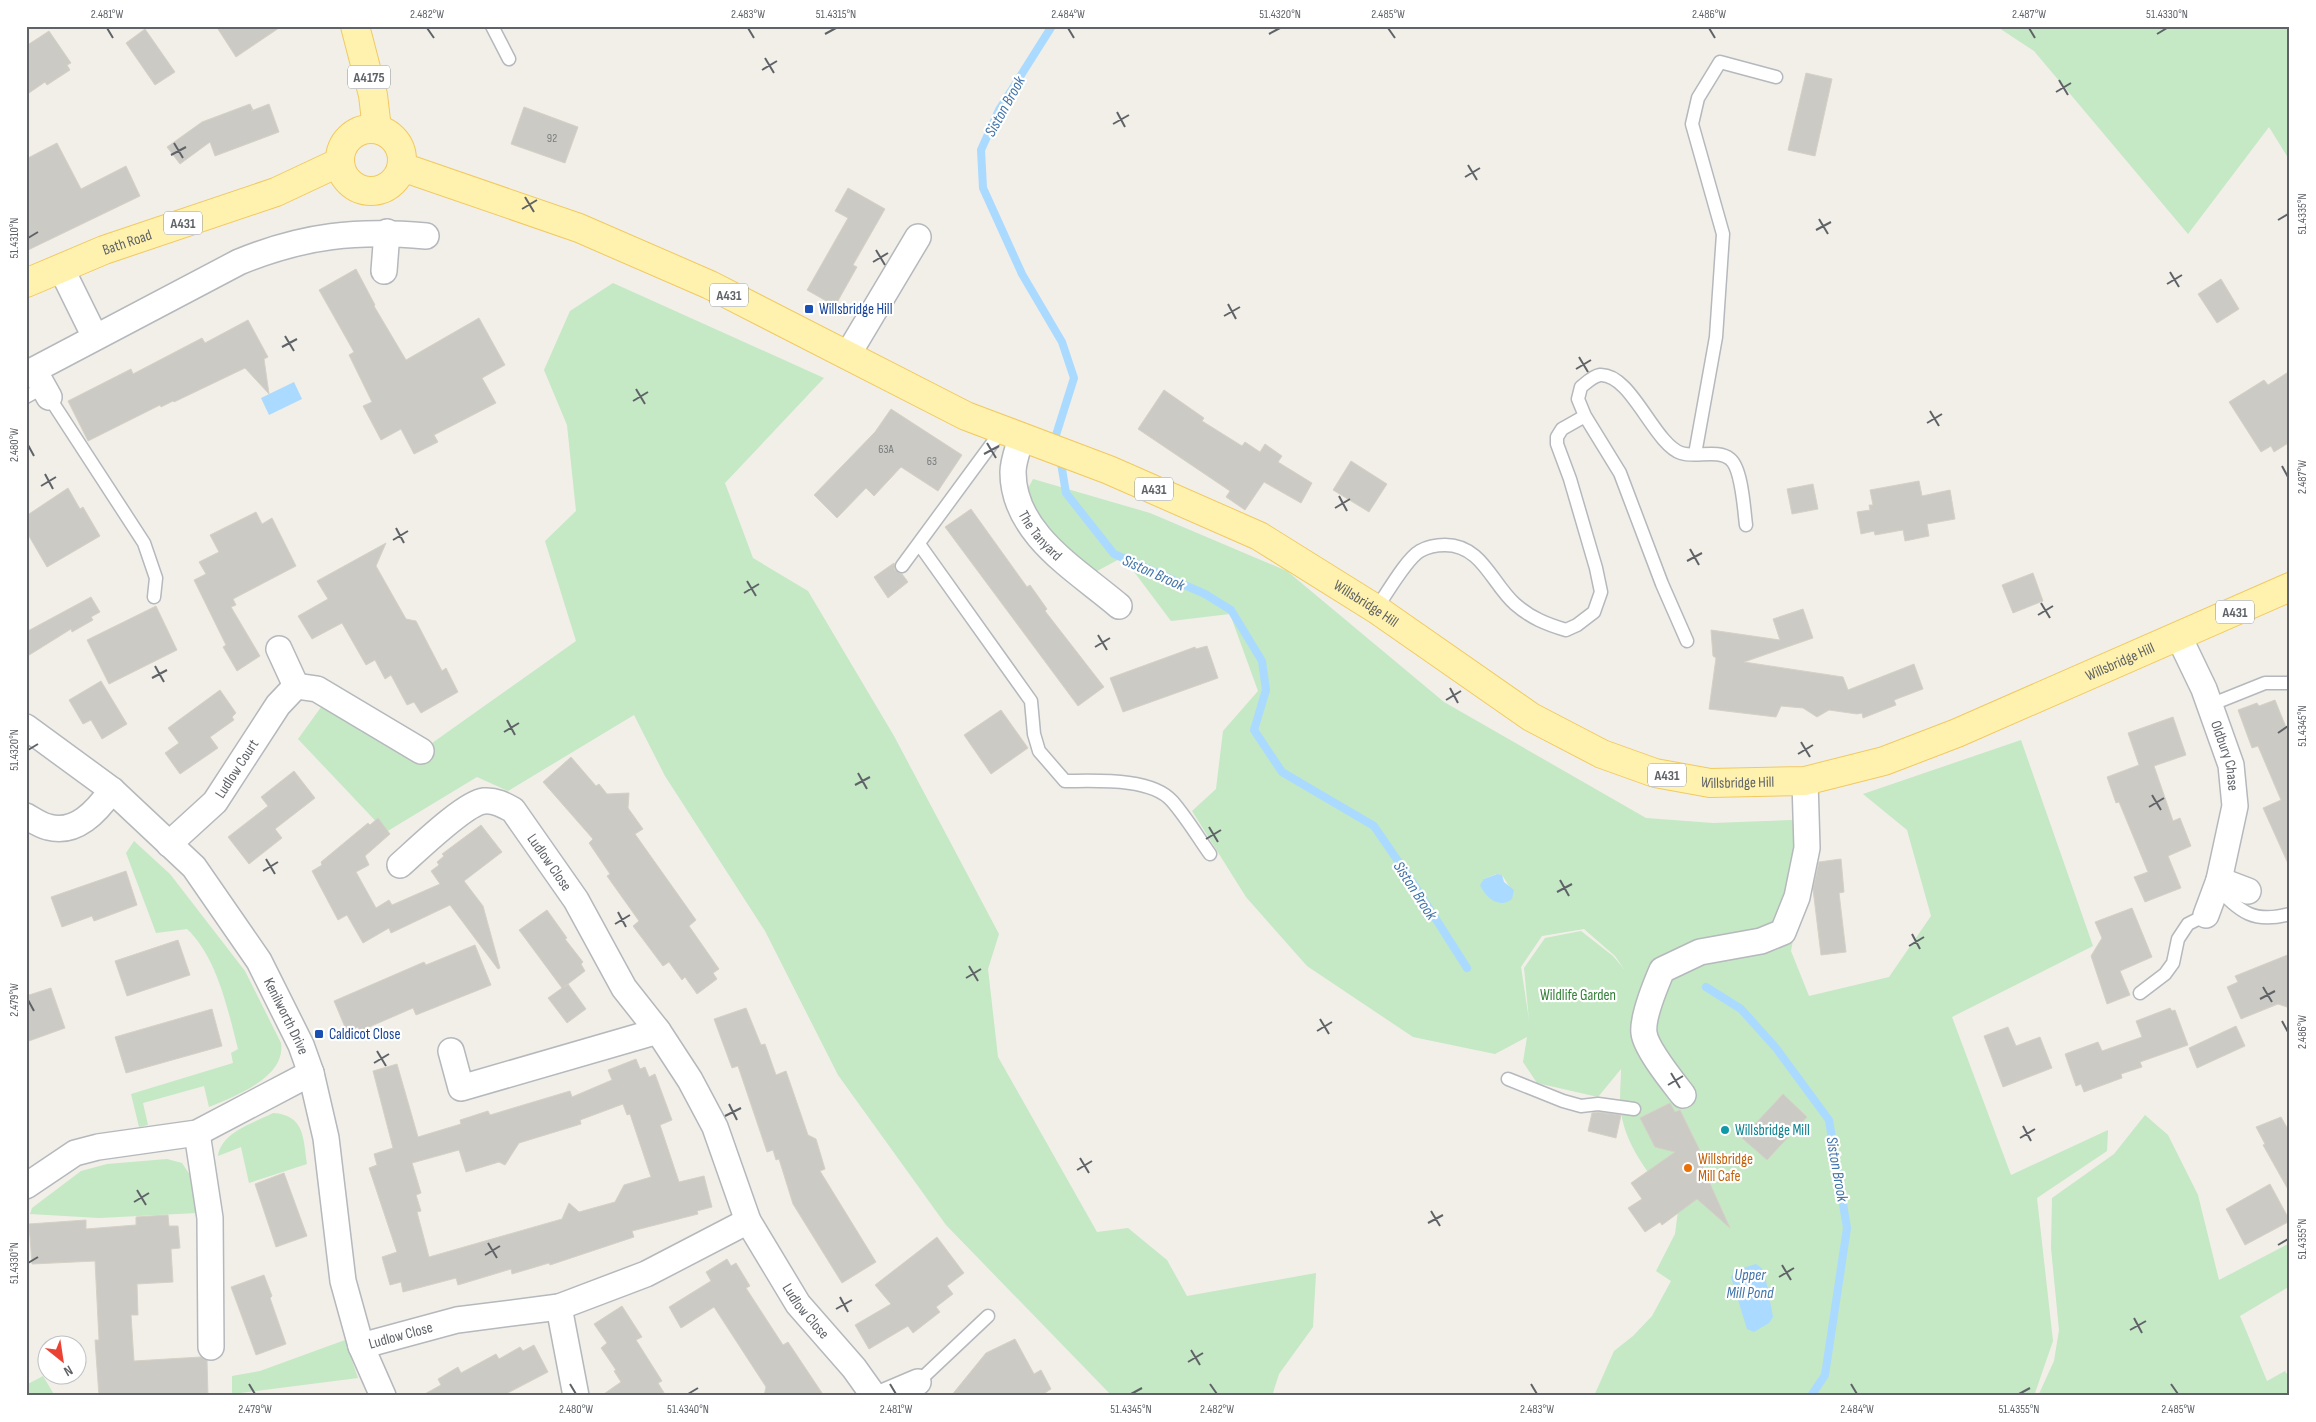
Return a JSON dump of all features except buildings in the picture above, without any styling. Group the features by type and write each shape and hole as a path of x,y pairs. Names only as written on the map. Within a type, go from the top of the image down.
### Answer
{"main road":[{"name":"A4175","path":"355,26 373,96 377,129"},
{"path":"366,129 377,129 386,132 397,142 402,156 402,167 393,183 383,190 372,192 361,191 351,186 340,169 340,162 339,155 348,137 366,129"},
{"name":"Bath Road","path":"26,283 104,250 276,192 340,162"},
{"name":"A431","path":"402,167 579,228 710,286 966,416 1023,438"},
{"name":"Willsbridge Hill","path":"1023,438 1109,470 1259,536 1376,609 1531,717 1602,754 1655,773 1710,783 1805,781 1884,761 1957,733 2290,587"}],"street":[{"path":"40,394 34,370 240,262 268,250 309,239 352,233 387,232 426,236"},
{"path":"384,271 387,232"},
{"path":"847,356 918,237"},
{"path":"61,268 95,337"},
{"name":"The Tanyard","path":"1023,438 1013,471 1018,506 1038,538 1120,606"},
{"name":"Oldbury Chase","path":"2179,637 2210,705 2231,765 2235,806 2217,884 2206,915"},
{"path":"279,649 296,686 317,689 421,751"},
{"name":"Ludlow Court","path":"169,844 215,802 278,705 296,686"},
{"name":"Kenilworth Drive","path":"26,727 112,790 194,867 259,961 301,1045 311,1073 326,1138 343,1281 361,1346 383,1396"},
{"path":"1683,1095 1657,1059 1644,1033 1650,998 1662,970 1670,966 1700,952 1761,941 1783,932 1797,897 1807,848 1805,781"},
{"path":"26,816 48,827 67,828 83,821 102,804 112,790"},
{"name":"Ludlow Close","path":"400,865 464,810 483,801 501,803 513,810 576,900 624,988 658,1031 690,1080 715,1127 748,1221 798,1304 874,1396"},
{"path":"2217,884 2248,891"},
{"path":"451,1050 461,1088 658,1031"},
{"path":"26,1186 76,1153 98,1147 197,1133 311,1073"},
{"path":"197,1133 210,1218 211,1347"},
{"name":"Ludlow Close","path":"361,1346 457,1320 559,1307 646,1274 748,1221"},
{"path":"559,1307 576,1396"},
{"path":"885,1396 918,1382"}],"lane":[{"path":"492,26 509,59"},
{"path":"1695,454 1716,337 1723,234 1692,124 1698,98 1720,62 1776,77"},
{"path":"1687,641 1662,584 1620,473 1585,416 1578,399 1581,387 1600,375 1611,377 1629,393 1670,446 1681,453 1718,455 1730,458 1737,470 1746,525"},
{"path":"40,394 144,543 156,578 154,597"},
{"path":"1376,609 1405,567 1419,551 1438,545 1454,545 1472,552 1513,603 1530,617 1566,630 1577,625 1594,612 1601,592 1596,568 1570,479 1557,444 1557,437 1562,429 1585,416"},
{"path":"902,566 919,544 1023,438"},
{"path":"919,544 1031,701 1034,734 1040,751 1056,773 1065,781 1132,783 1156,790 1171,800 1210,854"},
{"path":"2210,705 2265,683 2287,683 2290,696"},
{"path":"2217,884 2238,910 2256,917 2290,914"},
{"path":"2140,993 2166,974 2173,963 2178,939 2188,924 2206,915"},
{"path":"1508,1079 1563,1101 1581,1106 1598,1104 1634,1109"},
{"path":"918,1382 988,1316"}],"green space":[{"path":"1996,26 2290,26 2290,161 2269,127 2188,234 2034,51"},
{"path":"613,283 824,378 725,483 753,558 808,591 894,736 999,934 988,969 998,1057 1097,1232 1128,1228 1167,1260 1187,1296 1316,1273 1313,1327 1279,1374 1272,1396 1112,1396 946,1225 838,1075 765,931 665,776 634,715 508,791 477,777 386,832 298,739 324,703 411,758 576,641 545,541 576,511 567,425 544,370 570,311"},
{"name":"Wildlife Garden","path":"1033,479 1150,513 1287,571 1444,702 1646,818 1713,823 1793,820 1794,812 1792,808 1813,804 1814,824 1791,951 1809,996 1889,977 1931,916 1907,830 1863,794 2021,740 2093,946 1952,1017 2011,1175 2108,1130 2107,1151 2037,1198 2053,1341 2034,1396 1594,1396 1614,1351 1633,1336 1652,1316 1671,1281 1656,1271 1675,1234 1678,1211 1643,1165 1629,1139 1621,1112 1621,1069 1598,1097 1537,1083 1523,1062 1527,1037 1495,1054 1413,1037 1307,966 1246,897 1192,811 1216,789 1223,731 1258,691 1230,614 1171,621 1123,557 1088,576 1022,500","holes":["1496,874 1502,875 1509,886 1484,879","1584,929 1615,956 1624,969 1613,956 1581,931 1545,938 1524,968 1529,1020 1521,967 1542,936"]},
{"path":"134,841 170,874 245,971 281,1043 280,1055 275,1066 267,1076 256,1084 209,1107 204,1086 143,1103 148,1125 139,1127 131,1094 233,1063 231,1053 238,1049 214,969 197,941 187,929 156,933 126,853"},
{"path":"273,1113 291,1118 297,1123 303,1137 307,1164 249,1183 241,1147 218,1156 220,1148 232,1134"},
{"path":"2145,1115 2168,1135 2198,1195 2219,1280 2290,1243 2290,1286 2240,1316 2267,1381 2285,1371 2290,1379 2290,1396 2038,1396 2054,1361 2059,1330 2051,1248 2052,1198 2114,1154"},
{"path":"167,1159 182,1163 192,1178 197,1213 99,1218 30,1214 32,1208 81,1171 107,1164"},
{"path":"345,1340 358,1378 232,1394 232,1376 260,1371"},
{"path":"38,1379 38,1384 48,1384 55,1396 26,1396 26,1385"}],"water":[{"path":"294,382 302,399 269,415 261,398"},
{"path":"1497,874 1502,875 1504,882 1514,890 1512,899 1507,902 1493,901 1480,885 1484,879"},
{"name":"Upper Mill Pond","path":"1756,1264 1764,1270 1773,1317 1769,1323 1754,1332 1747,1329 1731,1277 1736,1270"}],"waterway":[{"name":"Siston Brook","path":"1052,26 999,110 981,150 983,188 1022,274 1062,342 1074,378 1056,435 1058,446"},
{"name":"Siston Brook","path":"1060,457 1066,493 1114,554 1205,594 1231,610 1262,661 1266,690 1254,730 1282,772 1374,826 1467,968"},
{"name":"Siston Brook","path":"1706,987 1741,1009 1776,1048 1829,1120 1847,1228 1825,1375 1811,1396"}],"place":[{"name":"Willsbridge Hill","path":"809,309"},
{"name":"Caldicot Close","path":"319,1034"},
{"name":"Willsbridge Mill","path":"1725,1130"},
{"name":"Willsbridge Mill Cafe","path":"1688,1168"}]}
